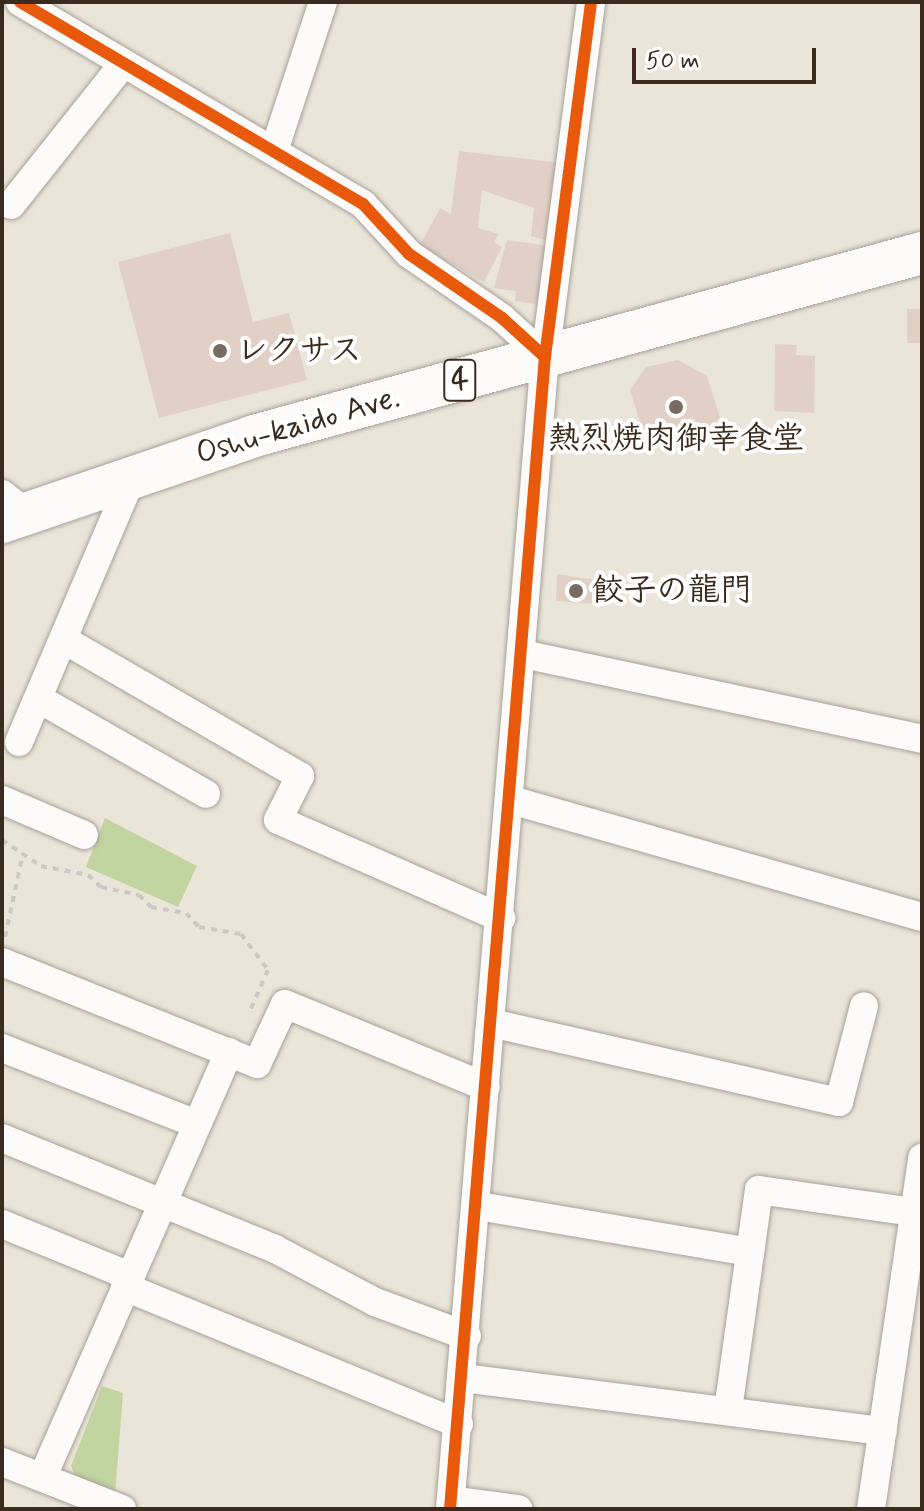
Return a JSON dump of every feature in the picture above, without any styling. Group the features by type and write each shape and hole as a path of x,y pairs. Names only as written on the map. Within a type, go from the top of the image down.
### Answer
{"highway":[{"name":"Oshu-kaido Ave.","path":"10,510 254,436 922,253"}],"street":[{"path":"20,2 363,204 409,254 502,318 545,357"},
{"path":"274,151 323,2"},
{"path":"518,1509 450,1504 478,1206 545,357 591,2"},
{"path":"11,205 124,63"},
{"path":"19,742 66,641 133,475"},
{"path":"66,641 300,776 278,820 501,918"},
{"path":"523,654 922,739"},
{"path":"39,699 206,794"},
{"path":"2,800 84,835"},
{"path":"511,800 922,917"},
{"path":"2,962 257,1064 285,1004 486,1087"},
{"path":"491,1023 839,1102 864,1006"},
{"path":"2,1048 197,1124"},
{"path":"43,1476 229,1052"},
{"path":"2,1138 275,1249 375,1302 467,1336"},
{"path":"871,1509 914,1264 914,1212 922,1158"},
{"path":"728,1410 759,1190 914,1212"},
{"path":"478,1206 750,1252"},
{"path":"2,1224 459,1424"},
{"path":"463,1378 883,1431"},
{"path":"2,1462 122,1509"}],"path":[{"path":"2,840 41,866 88,875 101,887 139,895 151,907 186,913 199,927 241,934 268,970 246,1020"},
{"path":"2,949 23,853"}],"green space":[{"path":"105,818 197,866 178,907 86,867"},
{"path":"102,1386 123,1393 115,1495 78,1481 71,1466"}],"building":[{"path":"459,151 562,163 553,242 531,236 534,208 482,190 478,228 499,234 494,242 502,247 484,282 420,245 440,208 451,214"},
{"name":"レクサス","path":"230,233 253,322 289,313 307,380 159,418 118,262"},
{"path":"507,240 550,246 541,305 515,301 516,291 494,288"},
{"path":"907,309 922,309 922,343 907,343"},
{"path":"775,344 797,345 796,355 815,356 814,413 774,411"},
{"name":"熱烈焼肉御幸食堂","path":"678,360 707,376 722,424 647,444 630,390 646,367"},
{"name":"餃子の龍門","path":"557,574 596,580 595,604 556,601"}],"cycle path":[{"path":"20,2 363,204 409,254 502,318 545,357"},
{"path":"450,1509 545,357 591,2"}],"place":[{"name":"レクサス","path":"220,351"},
{"name":"熱烈焼肉御幸食堂","path":"676,407"},
{"name":"餃子の龍門","path":"576,591"}]}
